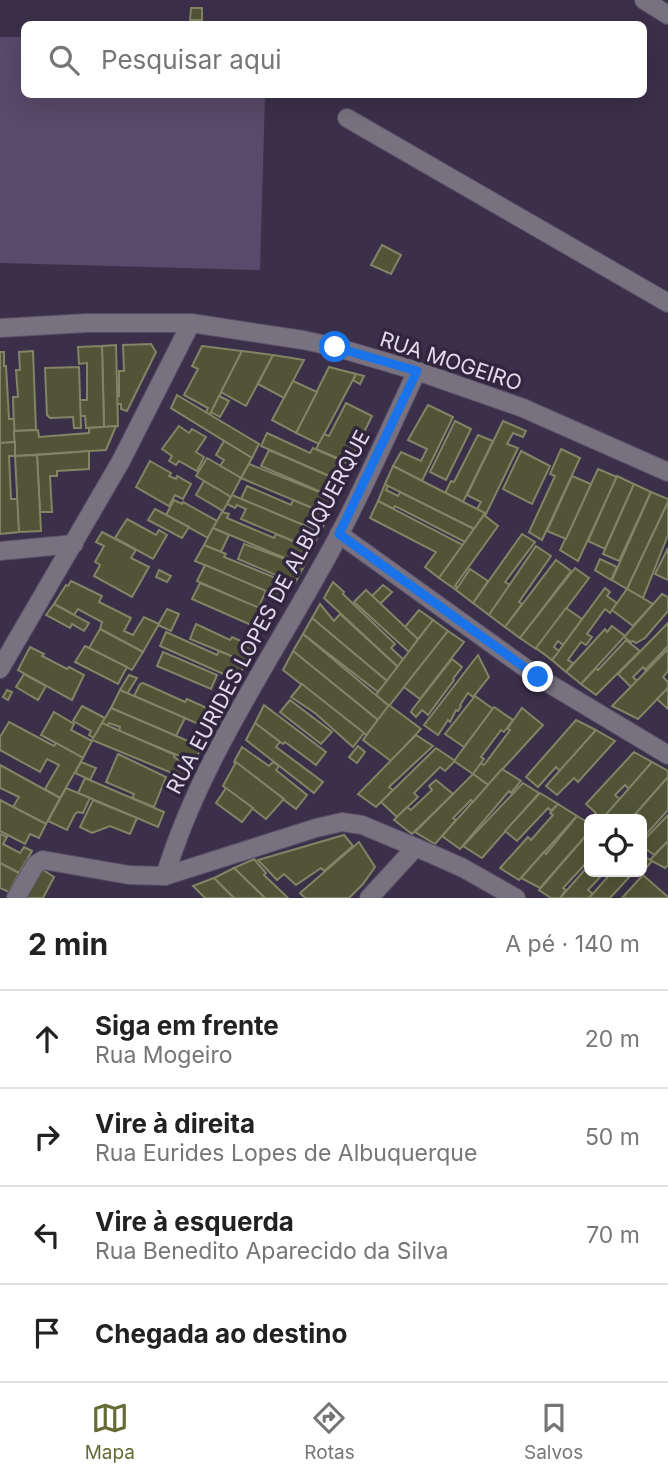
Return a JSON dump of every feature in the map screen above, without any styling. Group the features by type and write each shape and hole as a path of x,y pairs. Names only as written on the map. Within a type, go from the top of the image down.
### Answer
{"street":[{"path":"644,0 668,15"},
{"path":"347,118 668,303"},
{"name":"RUA MOGEIRO","path":"0,328 88,323 191,323 313,342 417,371 523,408 668,472"},
{"path":"0,669 121,461 191,323"},
{"name":"RUA EURIDES LOPES DE ALBUQUERQUE","path":"165,876 179,832 226,736 339,534 417,371"},
{"path":"339,534 538,677 668,755"},
{"path":"0,551 74,544"},
{"path":"16,898 35,865 43,860 129,875 165,876 342,822 362,825 463,867 516,898"},
{"path":"369,898 415,848"}],"shaded area":[{"path":"0,37 21,37 21,98 265,98 260,270 0,263"}],"building":[{"path":"191,8 202,8 202,20 190,20"},
{"path":"382,245 401,255 391,274 371,265"},
{"path":"151,344 156,352 127,411 121,409 121,404 117,404 117,396 119,371 124,371 123,345"},
{"path":"116,345 118,426 104,427 102,346"},
{"path":"102,346 104,427 86,428 85,416 80,416 80,400 87,400 87,363 79,364 78,347"},
{"path":"202,346 242,351 210,415 206,412 208,408 184,395 198,369 192,366"},
{"path":"33,351 36,430 14,431 13,397 18,397 16,370 20,370 19,352"},
{"path":"242,351 273,355 246,406 221,392"},
{"path":"0,352 4,352 9,419 14,419 15,442 0,443"},
{"path":"273,355 304,360 284,398 258,384"},
{"path":"79,367 81,428 74,428 73,417 50,418 47,415 45,368"},
{"path":"329,367 356,374 319,444 296,433"},
{"path":"356,374 364,376 360,384 353,380"},
{"path":"293,381 317,392 296,433 272,420"},
{"path":"177,395 259,444 252,458 171,408"},
{"path":"219,396 229,401 220,417 211,412"},
{"path":"346,403 372,416 349,463 316,449 324,434 329,436"},
{"path":"428,405 453,417 422,481 393,466 401,452 421,461 427,449 408,440"},
{"path":"455,421 471,429 446,480 430,472"},
{"path":"503,421 526,431 523,437 513,433 507,444 518,448 486,514 477,509 481,502 467,495"},
{"path":"116,426 106,450 15,456 14,431 38,430 39,437 89,433 89,428"},
{"path":"179,426 189,433 192,429 206,437 196,452 204,457 197,471 179,461 176,465 169,461 172,456 162,449"},
{"path":"267,433 310,453 313,448 354,466 345,483 261,446"},
{"path":"478,435 493,441 463,502 445,493 451,481 454,482"},
{"path":"224,441 252,458 241,478 220,466 224,460 216,455"},
{"path":"15,442 15,456 9,456 11,499 18,499 19,532 0,534 0,443"},
{"path":"561,449 580,458 542,540 529,532 555,476 550,474"},
{"path":"269,450 345,483 337,499 261,466"},
{"path":"89,451 89,469 57,471 57,476 50,476 52,512 40,512 37,455"},
{"path":"521,451 550,466 532,504 503,489"},
{"path":"37,455 41,531 19,532 15,456"},
{"path":"207,458 241,478 231,497 196,476"},
{"path":"150,461 171,473 169,476 176,479 177,476 191,484 183,499 175,495 169,506 136,487"},
{"path":"249,464 337,499 329,515 241,478"},
{"path":"393,466 485,513 474,529 388,486 385,484"},
{"path":"598,469 617,477 578,561 560,550"},
{"path":"572,476 591,484 566,539 547,531"},
{"path":"617,476 634,484 605,549 588,541"},
{"path":"204,481 231,497 223,511 196,495"},
{"path":"385,484 388,486 386,490 398,496 400,492 474,529 465,542 395,506 393,509 378,501"},
{"path":"634,484 651,492 619,561 603,554"},
{"path":"247,486 291,505 293,500 329,515 320,532 241,499"},
{"path":"651,492 668,499 668,502 627,589 612,580"},
{"path":"232,495 320,532 312,549 241,519 246,509 227,504"},
{"path":"174,500 182,504 183,502 217,521 208,538 166,515"},
{"path":"378,501 463,545 439,578 425,567 436,552 370,518"},
{"path":"668,502 668,535 643,598 627,589"},
{"path":"155,509 189,527 182,538 148,520"},
{"path":"222,512 229,514 227,518 274,538 276,534 312,549 304,566 213,528"},
{"path":"484,515 498,526 455,586 456,590 439,578"},
{"path":"127,519 156,535 159,530 167,535 153,559 115,538"},
{"path":"213,528 229,535 221,552 204,545"},
{"path":"102,532 136,550 131,558 149,567 132,597 94,576 100,565 95,562 104,546 96,542"},
{"path":"522,534 535,542 505,582 510,585 489,615 473,603"},
{"path":"244,544 304,566 295,583 238,559"},
{"path":"204,545 226,554 224,557 293,582 284,599 195,561"},
{"path":"536,546 551,556 505,627 489,615"},
{"path":"668,548 668,580 655,574"},
{"path":"600,559 617,567 611,580 595,570"},
{"path":"556,560 571,571 520,638 505,627"},
{"path":"205,565 266,591 258,608 197,581"},
{"path":"575,568 589,578 536,649 520,638"},
{"path":"470,569 488,581 473,603 456,590"},
{"path":"159,570 171,576 167,582 156,577"},
{"path":"71,581 102,596 99,602 131,618 124,631 133,635 144,617 159,624 143,652 100,629 102,622 78,609 74,615 54,604"},
{"path":"333,582 395,644 391,648 403,659 398,667 324,598"},
{"path":"200,583 274,614 265,631 192,599"},
{"path":"383,585 392,592 380,604 372,596"},
{"path":"605,588 610,592 607,596 617,603 610,613 605,609 587,634 592,637 586,645 581,642 568,660 573,663 566,672 552,660"},
{"path":"627,589 653,604 633,626 612,610"},
{"path":"366,590 418,639 409,652 354,602"},
{"path":"662,594 668,597 668,611 645,638 636,643 624,637"},
{"path":"54,604 89,623 84,631 72,624 70,628 46,615"},
{"path":"320,604 334,621 340,614 398,667 387,681 312,618"},
{"path":"566,608 582,619 563,645 558,641 554,647 559,651 552,660 536,648"},
{"path":"167,609 179,614 171,631 158,625"},
{"path":"419,610 433,620 418,639 405,627"},
{"path":"312,618 387,681 378,692 303,634"},
{"path":"433,620 448,631 389,706 376,695"},
{"path":"668,623 668,646 645,670 643,667 633,677 637,681 631,687 618,674"},
{"path":"196,624 230,640 232,637 254,647 246,662 190,639"},
{"path":"612,626 625,636 581,684 566,672 605,629 607,632"},
{"path":"100,629 143,652 132,670 89,648"},
{"path":"448,631 464,642 420,699 404,687"},
{"path":"166,632 217,655 219,651 246,662 237,680 160,646"},
{"path":"303,634 389,706 378,720 293,651"},
{"path":"626,640 640,651 596,695 581,684 596,668 598,670"},
{"path":"85,646 127,667 118,684 75,662"},
{"path":"30,647 67,669 69,667 84,675 72,700 18,670"},
{"path":"668,649 668,671 663,677 668,682 668,688 638,719 612,706"},
{"path":"293,651 378,720 366,735 283,670"},
{"path":"163,652 217,675 211,689 157,666"},
{"path":"478,655 489,677 473,697 468,693 458,711 456,710 450,722 448,720 438,735 424,725"},
{"path":"452,659 462,667 454,680 428,715 422,710 416,717 412,710"},
{"path":"24,674 46,686 38,700 16,687"},
{"path":"129,675 137,678 127,694 120,690"},
{"path":"143,683 220,714 210,729 134,696"},
{"path":"302,684 364,733 353,747 315,713 291,697"},
{"path":"668,688 668,709 657,699"},
{"path":"7,690 12,692 8,700 3,697"},
{"path":"120,690 185,718 176,736 111,708"},
{"path":"475,696 493,709 464,747 445,734"},
{"path":"290,700 332,732 321,744 280,712"},
{"path":"264,705 326,752 316,765 255,723"},
{"path":"389,705 421,729 391,761 363,740"},
{"path":"82,706 105,718 94,738 89,735 91,731 73,721"},
{"path":"494,707 513,720 504,732 501,730 481,757 484,759 473,774 454,761"},
{"path":"111,708 202,747 194,762 119,731 120,727 102,723"},
{"path":"522,708 543,725 488,785 473,774 481,763 484,765 510,730 507,729"},
{"path":"54,712 74,724 71,730 92,741 83,758 41,735"},
{"path":"576,720 596,730 560,771 556,767 538,787 526,777"},
{"path":"9,722 83,758 60,798 45,789 59,765 47,759 40,772 0,750 0,737"},
{"path":"102,723 175,755 174,757 189,766 184,778 92,740"},
{"path":"255,723 280,742 276,747 323,782 314,793 246,740"},
{"path":"596,730 615,741 578,782 574,778 557,795 546,786"},
{"path":"416,735 433,746 389,787 393,790 376,807 358,794"},
{"path":"358,746 365,752 357,763 349,757"},
{"path":"242,747 269,766 273,762 279,766 276,770 307,795 296,809 234,762"},
{"path":"436,748 455,761 445,771 440,767 414,793 418,797 397,817 381,802"},
{"path":"634,752 652,762 629,789 625,785 615,795 620,799 606,814 595,814 586,804"},
{"path":"118,754 166,777 154,807 132,798 134,794 106,782"},
{"path":"81,762 96,768 90,780 75,773"},
{"path":"236,762 284,799 266,819 223,786"},
{"path":"652,762 668,771 668,777 635,814 606,814"},
{"path":"0,765 60,798 46,824 13,807 19,797 0,788"},
{"path":"502,769 521,781 511,793 509,791 460,849 442,836"},
{"path":"473,774 488,785 453,818 456,820 435,844 415,832"},
{"path":"668,777 668,810 647,833 647,814 635,814"},
{"path":"85,778 164,812 158,827 78,793"},
{"path":"436,780 453,794 412,834 394,820 407,807 411,810 432,790 429,786"},
{"path":"523,783 539,793 482,858 463,846"},
{"path":"66,788 90,798 83,813 75,814 67,830 48,821"},
{"path":"226,788 253,808 242,822 216,803"},
{"path":"540,793 558,804 551,811 548,808 517,841 505,831"},
{"path":"0,800 46,824 39,838 30,834 25,844 0,831"},
{"path":"93,800 137,818 130,834 110,826 92,833 80,827"},
{"path":"558,804 577,816 519,880 500,868 528,837 531,840 553,815 550,813"},
{"path":"668,815 668,841 654,855 647,850 647,837"},
{"path":"577,816 584,820 584,838 540,888 521,878 544,852 546,854"},
{"path":"0,834 7,837 3,844 20,853 24,847 32,851 19,873 0,863"},
{"path":"344,835 353,846 324,871 321,868 296,885 284,874 277,880 258,860"},
{"path":"584,838 584,865 563,888 566,890 560,898 551,898 539,890"},
{"path":"668,841 668,865 665,868 650,860"},
{"path":"359,842 375,867 349,898 305,898 300,893"},
{"path":"254,859 266,873 264,875 288,898 265,898 234,868"},
{"path":"0,863 19,873 9,892 0,888"},
{"path":"40,868 54,877 43,898 24,898"},
{"path":"234,868 265,898 234,898 214,878"},
{"path":"584,871 584,877 600,877 588,890 593,894 589,898 560,898"},
{"path":"608,877 629,877 610,898 589,898"},
{"path":"641,877 645,877 668,897 668,898 622,898"},
{"path":"214,878 234,898 205,898 193,886"}],"route":[{"path":"335,347 417,371 339,534 538,677"}]}
